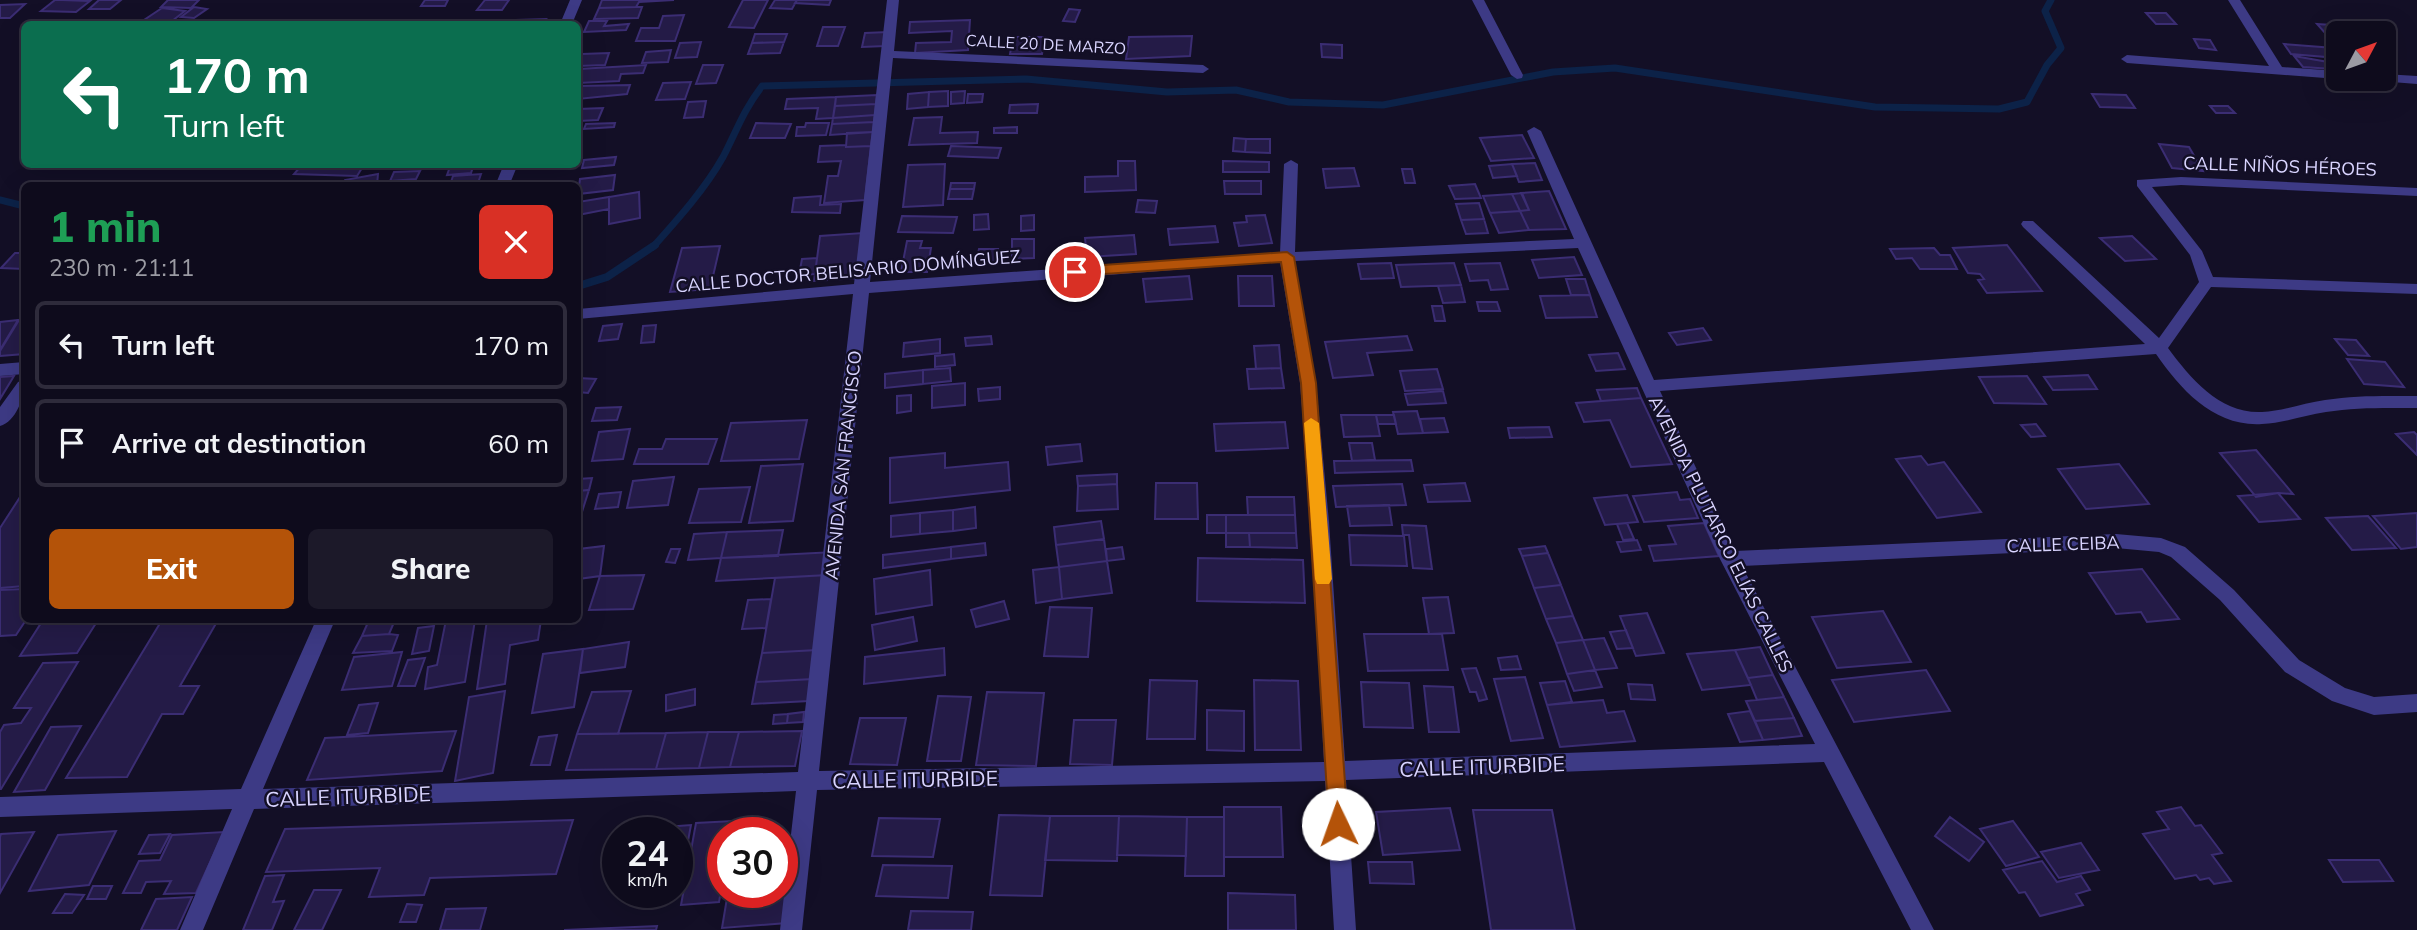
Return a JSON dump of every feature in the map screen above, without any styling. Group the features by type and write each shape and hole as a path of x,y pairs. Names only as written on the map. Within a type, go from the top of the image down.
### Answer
{"street":[{"path":"567,21 576,0"},
{"name":"AVENIDA SAN FRANCISCO","path":"791,930 893,0"},
{"path":"1478,0 1517,75"},
{"path":"2234,0 2279,72"},
{"path":"2127,59 2326,74"},
{"name":"CALLE 20 DE MARZO","path":"886,60 1203,69"},
{"path":"2396,78 2417,79"},
{"name":"AVENIDA PLUTARCO ELÍAS CALLES","path":"1534,131 1729,559 1923,930"},
{"path":"1291,164 1287,257 1308,383 1345,930"},
{"name":"CALLE NIÑOS HÉROES","path":"2207,282 2197,254 2142,183 2180,181 2417,192"},
{"path":"2028,224 2160,348 2188,386 2212,404 2241,417 2260,419 2360,401 2417,402"},
{"name":"CALLE DOCTOR BELISARIO DOMÍNGUEZ","path":"581,314 862,287 1287,257 1583,243"},
{"path":"2160,348 2207,282 2417,289"},
{"path":"1649,386 2160,348"},
{"path":"0,370 21,368"},
{"path":"0,420 21,390"},
{"name":"CALLE CEIBA","path":"1729,559 2116,541 2161,545 2178,552 2202,572 2292,666 2339,695 2374,706 2417,703"},
{"path":"191,930 324,623"},
{"name":"CALLE ITURBIDE","path":"0,807 809,781 1335,771 1829,754"}],"building":[{"path":"55,0 90,1 76,12 41,11"},
{"path":"99,0 121,0 110,9 89,9"},
{"path":"168,0 199,0 191,8 161,7"},
{"path":"425,0 448,0 445,6 421,6"},
{"path":"485,0 509,0 502,10 477,10"},
{"path":"602,0 674,0 639,2 636,7 599,8"},
{"path":"743,0 768,0 754,28 729,27"},
{"path":"775,0 797,0 792,9 770,8"},
{"path":"797,0 831,0 829,5 795,3"},
{"path":"25,4 10,18 0,18 0,5"},
{"path":"194,7 207,9 194,18 181,17"},
{"path":"642,7 638,18 594,19 599,8"},
{"path":"162,8 185,11 172,21 142,21"},
{"path":"1069,9 1080,10 1075,22 1063,21"},
{"path":"2146,13 2166,13 2176,24 2156,24"},
{"path":"684,15 675,41 636,41 641,28 659,28 663,16"},
{"path":"546,19 545,21 516,20"},
{"path":"970,20 968,50 915,53 916,43 951,42 952,31 909,33 910,22"},
{"path":"589,21 607,21 604,26 629,24 626,30 584,32"},
{"path":"2317,24 2326,25 2326,34"},
{"path":"823,27 845,27 838,46 817,46"},
{"path":"888,32 885,46 862,47 865,33"},
{"path":"755,34 787,34 784,42 752,43"},
{"path":"1192,36 1190,56 1126,59 1129,37"},
{"path":"1013,37 1045,37 1042,54 1010,54"},
{"path":"2194,39 2210,40 2216,50 2199,48"},
{"path":"701,42 697,57 675,58 680,43"},
{"path":"784,42 780,53 748,54 752,43"},
{"path":"1321,44 1342,45 1342,58 1322,57"},
{"path":"2284,44 2326,47 2326,57 2291,54"},
{"path":"671,50 668,62 642,63 646,52"},
{"path":"609,53 605,65 581,66 582,54"},
{"path":"2294,56 2326,62 2326,69 2303,67"},
{"path":"646,65 643,73 621,74 619,81 581,83 581,69"},
{"path":"703,65 723,65 716,83 696,84"},
{"path":"691,82 685,99 656,100 663,83"},
{"path":"630,85 627,94 581,99 581,86"},
{"path":"948,91 948,106 928,107 929,92"},
{"path":"965,91 964,103 951,104 951,92"},
{"path":"929,92 928,107 907,109 908,94"},
{"path":"968,94 983,94 982,102 967,103"},
{"path":"2092,94 2126,95 2135,108 2100,107"},
{"path":"877,95 876,104 835,106 836,97"},
{"path":"836,97 833,118 816,119 818,108 785,109 787,99"},
{"path":"706,101 703,117 684,118 688,102"},
{"path":"876,104 875,115 833,118 835,106"},
{"path":"1038,104 1037,113 1009,113 1010,105"},
{"path":"2210,106 2228,106 2235,113 2216,113"},
{"path":"603,108 598,120 581,121 581,109"},
{"path":"875,115 874,122 832,124 833,118"},
{"path":"942,117 940,133 978,132 977,143 909,145 914,118"},
{"path":"874,122 873,132 830,135 832,124"},
{"path":"615,123 614,127 584,129 586,124"},
{"path":"756,123 791,124 785,138 750,138"},
{"path":"806,123 829,123 826,135 796,136 797,127 805,127"},
{"path":"1017,127 1017,133 994,133 994,128"},
{"path":"873,132 871,146 846,147 847,133"},
{"path":"1522,135 1534,158 1491,161 1480,138"},
{"path":"1234,138 1246,139 1245,152 1233,151"},
{"path":"1246,139 1270,139 1270,153 1245,152"},
{"path":"2159,144 2189,147 2203,171 2172,168"},
{"path":"820,146 871,146 865,200 824,203 828,176 838,176 841,161 818,162"},
{"path":"951,146 1001,148 998,158 948,156"},
{"path":"616,157 614,165 582,168 584,160"},
{"path":"1118,161 1135,161 1136,190 1085,192 1085,177 1118,176"},
{"path":"1223,161 1269,162 1269,172 1223,172"},
{"path":"1535,163 1542,180 1519,182 1512,164"},
{"path":"945,164 943,205 903,207 908,165"},
{"path":"1512,164 1517,176 1493,178 1489,166"},
{"path":"299,168 362,168 357,176 294,174"},
{"path":"450,168 473,168 471,173 447,175"},
{"path":"1354,168 1359,186 1326,188 1323,169"},
{"path":"1402,169 1412,169 1415,183 1405,183"},
{"path":"420,171 416,179 390,181 394,172"},
{"path":"378,174 377,182 345,180"},
{"path":"481,174 478,182 451,182 453,176"},
{"path":"615,175 613,190 581,194 580,179"},
{"path":"1224,181 1261,181 1261,194 1225,194"},
{"path":"951,183 975,183 974,189 950,189"},
{"path":"1475,184 1481,198 1455,199 1449,186"},
{"path":"950,189 974,189 972,199 948,199"},
{"path":"1549,191 1566,229 1529,230 1520,211 1529,210 1521,193"},
{"path":"639,192 640,218 609,224 609,197"},
{"path":"1522,193 1529,210 1520,211 1512,194"},
{"path":"1512,194 1520,211 1490,213 1483,196"},
{"path":"821,196 820,205 841,204 840,213 792,212 794,198"},
{"path":"609,197 609,209 581,214 581,202"},
{"path":"1138,200 1157,201 1155,213 1136,212"},
{"path":"1479,203 1484,219 1461,220 1456,204"},
{"path":"1520,211 1529,230 1499,233 1490,213"},
{"path":"988,214 989,229 974,230 974,215"},
{"path":"1034,215 1034,230 1021,231 1021,216"},
{"path":"1265,215 1272,243 1239,246 1234,223 1247,222 1246,216"},
{"path":"902,216 957,217 953,233 898,232"},
{"path":"1484,219 1488,233 1466,234 1461,220"},
{"path":"1215,226 1218,242 1170,245 1168,229"},
{"path":"863,233 858,278 814,281 820,236"},
{"path":"1134,235 1136,254 1087,257 1085,238"},
{"path":"2132,236 2156,259 2125,261 2100,238"},
{"path":"1012,239 1034,239 1034,258 1012,259"},
{"path":"907,241 922,241 920,248 931,248 927,272 901,272"},
{"path":"2007,245 2042,291 1987,293 1978,280 1984,279 1980,274 1968,273 1953,248"},
{"path":"720,246 710,289 670,292 682,248"},
{"path":"1934,248 1940,255 1950,255 1957,269 1920,269 1912,258 1896,259 1890,249"},
{"path":"979,249 998,249 996,263 976,263"},
{"path":"15,253 21,253 21,269 1,268"},
{"path":"1574,257 1582,275 1539,278 1532,260"},
{"path":"817,258 815,274 799,275 802,259"},
{"path":"1391,263 1394,278 1361,279 1358,264"},
{"path":"1454,263 1461,285 1401,287 1396,265"},
{"path":"1500,263 1508,289 1491,290 1488,280 1470,281 1465,264"},
{"path":"1189,276 1192,299 1146,302 1143,279"},
{"path":"1238,276 1272,276 1274,306 1239,306"},
{"path":"1566,279 1585,279 1590,295 1571,295"},
{"path":"1461,285 1465,302 1443,303 1438,286"},
{"path":"1590,295 1597,317 1546,318 1540,296"},
{"path":"1477,302 1497,302 1500,311 1479,311"},
{"path":"1432,306 1442,306 1445,321 1435,321"},
{"path":"18,320 0,350 0,322"},
{"path":"19,320 21,354 0,356 0,351"},
{"path":"622,324 618,339 599,341 603,326"},
{"path":"656,325 654,342 641,343 643,326"},
{"path":"1703,328 1711,340 1677,345 1669,333"},
{"path":"991,336 992,344 966,346 965,338"},
{"path":"1407,336 1412,350 1367,353 1373,375 1333,378 1325,342"},
{"path":"940,339 940,353 903,357 904,343"},
{"path":"2335,339 2356,340 2369,356 2348,355"},
{"path":"1279,345 1281,368 1256,369 1254,346"},
{"path":"1618,353 1625,369 1596,371 1589,355"},
{"path":"954,354 955,365 935,367 935,356"},
{"path":"2347,359 2385,362 2404,387 2364,384"},
{"path":"950,368 951,381 923,384 923,370"},
{"path":"1281,368 1284,388 1249,389 1247,369"},
{"path":"1437,369 1443,389 1405,391 1400,371"},
{"path":"923,370 923,384 885,388 885,374"},
{"path":"2088,375 2097,389 2053,390 2044,377"},
{"path":"14,376 0,399 0,377"},
{"path":"2027,376 2046,404 1994,403 1979,377"},
{"path":"581,378 596,379 588,393 581,392"},
{"path":"965,383 965,405 932,408 932,386"},
{"path":"1000,387 1000,399 979,401 978,389"},
{"path":"1637,388 1641,398 1601,401 1597,390"},
{"path":"1443,391 1446,403 1408,405 1405,394"},
{"path":"911,395 911,411 897,413 897,396"},
{"path":"1641,398 1672,464 1631,467 1610,420 1584,422 1576,403"},
{"path":"621,407 617,420 592,421 596,408"},
{"path":"1417,411 1423,433 1398,434 1393,412"},
{"path":"1341,415 1376,415 1380,436 1344,437"},
{"path":"1376,415 1394,415 1396,424 1378,424"},
{"path":"1444,418 1448,432 1423,433 1420,419"},
{"path":"807,420 799,459 721,461 731,423"},
{"path":"1285,422 1288,448 1216,451 1214,424"},
{"path":"2036,424 2045,436 2031,437 2021,425"},
{"path":"1549,427 1552,437 1510,438 1508,428"},
{"path":"630,429 623,459 592,461 599,432"},
{"path":"2414,432 2417,435 2417,455 2396,434"},
{"path":"666,439 717,439 708,464 634,464 639,449 662,449"},
{"path":"1349,443 1372,443 1375,460 1352,461"},
{"path":"1080,444 1082,461 1048,465 1046,447"},
{"path":"2256,450 2293,494 2278,493 2256,497 2220,453"},
{"path":"945,453 945,468 1008,462 1010,490 890,503 890,458"},
{"path":"1921,456 1928,465 1944,462 1981,512 1937,518 1896,459"},
{"path":"1411,460 1413,471 1335,473 1334,461"},
{"path":"803,464 793,521 749,523 761,466"},
{"path":"2119,464 2149,504 2086,509 2058,469"},
{"path":"1117,474 1117,484 1078,486 1077,476"},
{"path":"674,477 668,505 627,508 633,481"},
{"path":"592,478 589,490 581,491 581,479"},
{"path":"1156,483 1197,483 1198,519 1155,519"},
{"path":"1465,483 1470,501 1428,502 1424,485"},
{"path":"1117,484 1118,509 1077,511 1078,486"},
{"path":"1402,484 1406,505 1336,507 1333,486"},
{"path":"750,487 741,522 689,523 699,489"},
{"path":"589,490 581,515 581,491"},
{"path":"621,492 618,507 595,509 599,494"},
{"path":"1677,492 1680,500 1690,499 1698,518 1644,522 1633,496"},
{"path":"2278,493 2300,519 2259,522 2238,496"},
{"path":"1627,495 1638,522 1605,525 1594,498"},
{"path":"21,496 21,586 0,588 0,528"},
{"path":"1247,497 1294,497 1295,515 1248,515"},
{"path":"1389,505 1392,525 1350,526 1347,506"},
{"path":"975,507 976,528 953,531 953,510"},
{"path":"953,510 953,531 920,534 920,513"},
{"path":"920,513 920,534 891,537 891,516"},
{"path":"2417,513 2417,547 2401,549 2373,516"},
{"path":"1207,515 1226,515 1226,533 1207,533"},
{"path":"1226,515 1295,515 1296,533 1226,533"},
{"path":"2368,516 2396,548 2352,550 2326,518"},
{"path":"1101,521 1104,539 1056,545 1054,527"},
{"path":"1627,523 1634,539 1623,540 1617,524"},
{"path":"1704,523 1719,556 1654,561 1649,546 1676,544 1668,526"},
{"path":"1402,525 1426,526 1432,569 1413,568 1409,535 1403,535"},
{"path":"783,530 778,556 721,558 727,532"},
{"path":"727,532 721,558 688,560 694,534"},
{"path":"1226,533 1249,533 1250,547 1226,547"},
{"path":"1249,533 1296,533 1297,548 1250,547"},
{"path":"1349,535 1404,536 1407,566 1351,565"},
{"path":"1104,539 1107,561 1059,567 1056,545"},
{"path":"1637,540 1641,550 1621,552 1617,542"},
{"path":"985,543 986,555 951,559 951,547"},
{"path":"604,546 600,576 581,579 581,549"},
{"path":"1545,546 1548,553 1522,556 1519,549"},
{"path":"951,547 951,559 883,568 883,555"},
{"path":"1122,547 1124,559 1107,561 1106,549"},
{"path":"671,549 680,549 675,563 666,562"},
{"path":"834,552 828,575 716,581 721,558"},
{"path":"1548,553 1561,585 1534,588 1522,556"},
{"path":"1198,558 1303,560 1305,603 1197,601"},
{"path":"1107,561 1112,593 1062,599 1059,567"},
{"path":"1059,567 1062,599 1036,603 1033,570"},
{"path":"2142,569 2179,619 2147,622 2141,612 2116,614 2089,573"},
{"path":"930,570 932,605 876,614 874,579"},
{"path":"644,575 633,609 589,610 600,576"},
{"path":"828,575 817,650 762,653 775,578"},
{"path":"1561,585 1573,616 1546,619 1534,588"},
{"path":"21,589 21,623 24,623 16,635 0,636 0,590"},
{"path":"1448,597 1454,633 1429,634 1423,598"},
{"path":"771,599 766,628 742,629 748,600"},
{"path":"1004,601 1009,619 976,627 971,610"},
{"path":"1050,607 1092,608 1088,657 1044,656"},
{"path":"1883,611 1911,662 1837,668 1812,617"},
{"path":"1647,613 1664,653 1636,656 1620,616"},
{"path":"1573,616 1583,640 1556,643 1546,619"},
{"path":"913,617 917,641 875,650 872,625"},
{"path":"41,623 96,623 77,653 20,656"},
{"path":"160,623 216,623 180,686 199,686 183,714 162,714 127,777 66,778"},
{"path":"368,623 394,623 389,634 362,636"},
{"path":"445,623 475,623 465,682 425,689 428,667 437,665"},
{"path":"487,623 541,623 538,640 510,645 505,684 477,689"},
{"path":"434,626 429,651 412,654 418,628"},
{"path":"1626,630 1633,648 1617,649 1610,632"},
{"path":"1364,634 1442,634 1448,670 1368,671"},
{"path":"398,635 392,651 353,653 362,636"},
{"path":"1604,638 1617,668 1595,670 1583,640"},
{"path":"1583,640 1595,670 1567,674 1556,643"},
{"path":"629,642 625,667 580,673 583,649"},
{"path":"1760,647 1773,675 1748,678 1735,650"},
{"path":"944,648 945,675 864,684 865,657"},
{"path":"583,649 574,707 532,713 543,654"},
{"path":"817,650 813,679 756,682 762,653"},
{"path":"1735,650 1751,685 1702,690 1687,654"},
{"path":"402,652 392,686 342,690 354,657"},
{"path":"1517,656 1521,669 1501,670 1498,658"},
{"path":"425,658 415,686 398,686 408,660"},
{"path":"78,662 0,789 0,732 4,725 21,723 31,708 14,708 43,663"},
{"path":"1476,668 1487,699 1479,701 1476,692 1470,692 1462,669"},
{"path":"1595,670 1602,687 1574,691 1567,674"},
{"path":"1926,670 1950,711 1854,722 1832,680"},
{"path":"1773,675 1784,697 1757,700 1748,678"},
{"path":"1525,677 1543,738 1511,741 1494,679"},
{"path":"813,679 809,701 752,704 756,682"},
{"path":"1150,680 1197,681 1195,739 1147,739"},
{"path":"1254,680 1298,681 1301,750 1255,750"},
{"path":"1565,681 1572,702 1547,705 1540,683"},
{"path":"1361,682 1409,683 1413,728 1364,727"},
{"path":"1628,684 1652,685 1655,700 1631,699"},
{"path":"1424,686 1453,687 1459,732 1429,732"},
{"path":"695,689 695,705 666,711 666,695"},
{"path":"505,691 493,773 455,781 469,697"},
{"path":"631,691 618,734 577,734 592,692"},
{"path":"987,692 1044,693 1036,766 976,765"},
{"path":"938,696 971,697 961,761 927,761"},
{"path":"1784,697 1794,718 1755,721 1746,701"},
{"path":"1603,700 1607,713 1624,711 1635,741 1560,747 1547,705"},
{"path":"378,703 368,733 347,735 359,705"},
{"path":"1207,710 1244,711 1244,751 1207,750"},
{"path":"1750,711 1763,740 1740,742 1728,714"},
{"path":"804,712 803,722 787,723 788,714"},
{"path":"788,714 787,723 773,724 774,715"},
{"path":"860,718 906,718 897,765 850,764"},
{"path":"1794,718 1802,736 1763,740 1755,721"},
{"path":"1074,720 1116,720 1112,765 1070,764"},
{"path":"81,726 45,790 14,792 51,727"},
{"path":"456,731 442,771 307,780 325,738"},
{"path":"802,731 795,766 730,767 739,732"},
{"path":"708,732 699,768 656,769 666,733"},
{"path":"708,732 739,732 730,767 699,768"},
{"path":"666,733 656,769 566,770 577,734"},
{"path":"557,735 550,765 531,765 539,737"},
{"path":"1224,807 1281,807 1283,857 1224,857"},
{"path":"2181,807 2195,826 2201,825 2222,853 2212,855 2231,881 2214,884 2209,878 2200,880 2196,875 2175,879 2143,834 2169,829 2157,812"},
{"path":"1450,808 1460,850 1383,855 1376,812"},
{"path":"1473,810 1552,810 1575,930 1491,930"},
{"path":"999,815 1050,816 1042,896 990,895"},
{"path":"1050,816 1119,816 1117,861 1045,860"},
{"path":"1119,816 1187,817 1186,856 1117,855"},
{"path":"1187,817 1224,817 1224,876 1185,876"},
{"path":"1950,817 1984,842 1969,861 1935,836"},
{"path":"879,818 940,819 933,857 872,856"},
{"path":"573,820 556,874 430,878 424,895 369,897 380,868 266,872 285,829"},
{"path":"2013,821 2039,857 2006,866 1980,829"},
{"path":"707,822 707,903 693,904 693,839 696,823"},
{"path":"116,831 89,885 29,891 58,835"},
{"path":"34,832 0,893 1,834"},
{"path":"224,832 196,893 164,894 171,881 146,882 141,893 123,893 139,861 160,860 172,835"},
{"path":"170,834 160,853 139,854 149,835"},
{"path":"2081,843 2099,870 2059,878 2041,852"},
{"path":"2329,860 2379,860 2393,881 2343,882"},
{"path":"2042,861 2057,882 2081,876 2090,890 2076,894 2083,905 2040,916 2025,892 2019,893 2003,870"},
{"path":"1368,862 1412,862 1414,884 1370,883"},
{"path":"883,865 952,866 948,898 876,896"},
{"path":"284,875 273,902 284,901 272,930 243,930 265,876"},
{"path":"93,886 112,886 106,899 87,899"},
{"path":"314,890 341,890 322,930 294,930"},
{"path":"1228,893 1295,895 1296,930 1228,930"},
{"path":"65,894 84,895 72,913 53,913"},
{"path":"192,897 177,930 141,930 156,899"},
{"path":"407,904 422,905 416,922 400,922"},
{"path":"486,908 480,930 440,930 446,909"},
{"path":"725,908 789,908 787,923 722,928"},
{"path":"911,911 973,912 971,930 908,930"},
{"path":"657,926 656,930 564,930"}],"waterway":[{"path":"654,245 708,181 762,86 1026,79 1167,92 1236,90 1289,102 1383,105 1553,72 1615,68 1875,107 1999,109 2027,102 2047,65 2061,48 2045,11 2051,0"},
{"path":"0,200 21,205"},
{"path":"581,285 607,277 654,245"}],"slow traffic":[{"path":"1311,423 1323,579"}],"route":[{"path":"1075,272 1287,257 1308,383 1320,522 1338,824"}]}
